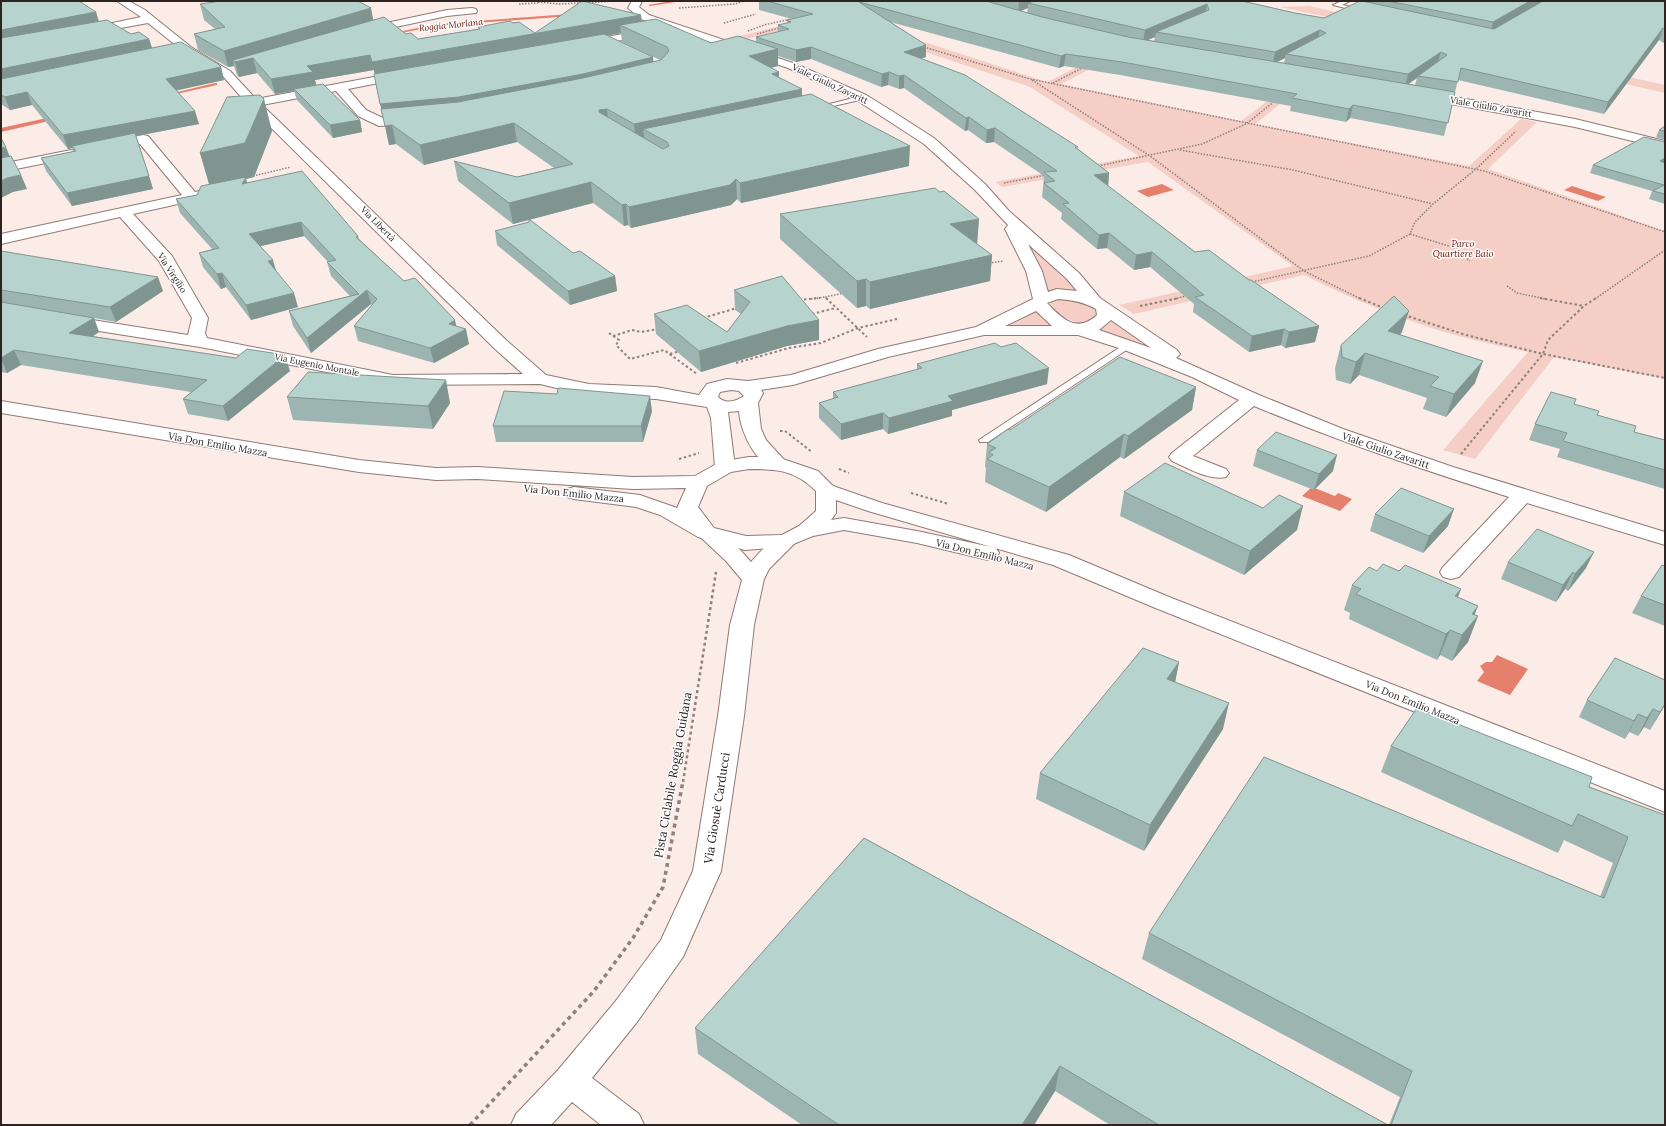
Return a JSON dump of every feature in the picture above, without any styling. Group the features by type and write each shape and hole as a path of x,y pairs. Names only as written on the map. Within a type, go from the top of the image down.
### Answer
{"street":[{"name":"Via Libertà","path":"122,1 150,19 188,50 226,74 253,103 322,168 500,344 540,380"},
{"name":"Viale Giulio Zavaritt","path":"637,1 633,8 645,17 792,66 862,98 928,141 980,188 1004,214 1104,306 1198,373"},
{"path":"355,34 447,13 472,11"},
{"path":"78,33 150,19"},
{"path":"575,45 677,28"},
{"path":"606,40 628,50"},
{"path":"170,53 188,50"},
{"path":"226,74 241,70"},
{"path":"253,103 418,73"},
{"path":"339,87 362,113 383,123 422,119"},
{"name":"Viale Giulio Zavaritt","path":"1412,94 1535,114 1625,134 1665,145"},
{"path":"98,148 143,139 192,197"},
{"path":"1,168 83,151"},
{"path":"304,172 322,168"},
{"path":"1,239 222,190"},
{"name":"Via Virgilio","path":"123,212 170,266 200,318 196,333 200,342"},
{"name":"Viale Giulio Zavaritt","path":"981,331 1040,301 1040,292 1029,258 1004,214"},
{"path":"1057,294 1075,295 1104,306 1106,316 1098,326 1081,331 1052,318 1040,301 1057,294"},
{"name":"Via Eugenio Montale","path":"55,318 200,342 393,380 540,380"},
{"name":"Viale Giulio Zavaritt","path":"713,399 729,408 742,406 750,395 793,380 884,354 981,331 1081,331 1128,345 1198,373 1252,399 1336,433 1446,471 1665,538"},
{"path":"540,380 589,390 713,399 720,418 725,467"},
{"path":"750,395 748,420 753,435 760,447 777,463"},
{"path":"1219,473 1179,457 1252,399"},
{"name":"Via Don Emilio Mazza","path":"1,407 359,466 436,474 477,483 640,501 667,511 706,532 745,543 786,541 807,531 844,524 917,537 987,552 1161,602"},
{"name":"Via Don Emilio Mazza","path":"436,474 477,473 633,483 699,482 725,467 749,463 777,463 811,475 826,490 875,507 1061,560 1161,602 1665,802"},
{"path":"699,482 687,506 706,532 734,556 746,572"},
{"name":"Via Don Emilio Mazza","path":"807,531 826,513 826,490"},
{"path":"1451,572 1524,494"},
{"name":"Via Giosuè Carducci","path":"528,1125 570,1081 626,1012 672,948 707,871 730,723 742,625 746,572 759,566 786,541"},
{"path":"570,1081 627,1125"}],"lane":[{"path":"1347,1 1336,5 1367,11"},
{"path":"807,110 862,98"},
{"path":"984,440 1128,345"}],"path":[{"path":"538,2 550,1"},
{"path":"520,4 546,2 574,4 613,1"},
{"path":"675,8 735,4 744,1"},
{"path":"746,32 764,25 794,19"},
{"path":"723,24 730,26"},
{"path":"724,43 779,28"},
{"path":"922,47 1030,79 1052,84 1476,169 1665,232"},
{"path":"1052,84 1085,66"},
{"path":"1030,79 1150,156 1304,271 1348,293 1385,308"},
{"path":"1097,166 1202,144 1227,134 1246,124 1277,100"},
{"path":"1250,282 1369,256 1410,234 1415,222 1433,204 1476,169 1535,114"},
{"path":"1177,149 1293,170 1433,204"},
{"path":"980,188 1052,174"},
{"path":"1410,234 1452,247 1470,261"},
{"path":"1446,471 1543,354 1548,340 1584,306 1665,250"},
{"path":"983,264 1029,258"},
{"path":"1507,286 1517,293 1584,306"},
{"path":"795,300 825,297 847,292"},
{"path":"1104,306 1188,296"},
{"path":"825,297 858,328"},
{"path":"701,319 739,307"},
{"path":"809,315 837,308"},
{"path":"1400,314 1466,335 1543,354 1665,378"},
{"path":"736,364 789,348 821,343 858,328 897,319"},
{"path":"613,336 632,330 641,332 655,329 662,330"},
{"path":"609,333 619,340 616,345 630,359 664,350 698,375"},
{"path":"670,354 685,350"},
{"name":"Pista Ciclabile Roggia Guidana","path":"470,1125 594,991 633,938 663,887 676,823 715,572 746,572"}],"green space":[{"name":"Parco Quartiere Baio","path":"799,1 1047,82 1114,49 1127,50 1061,84 1241,121 1295,80 1308,82 1255,124 1469,166 1521,119 1537,122 1488,169 1665,231 1665,379 1554,357 1475,459 1443,450 1528,352 1458,336 1411,321 1356,300 1304,275 1134,314 1119,305 1293,266 1148,162 1002,187 995,182 1139,156 1030,87 827,19 742,40 736,37 819,16"},
{"path":"1309,6 1665,85 1665,93 1389,30 1280,7"},
{"path":"1032,243 1079,291 1047,292 1044,274 1029,245"},
{"path":"1072,298 1096,307 1097,317 1082,324 1067,319 1055,310 1050,301 1054,299"},
{"path":"1033,308 1057,327 1005,327 1002,325"},
{"path":"1113,320 1153,346 1098,331"}],"shaded area":[{"path":"1162,184 1174,190 1148,197 1137,191"},
{"path":"1572,186 1606,197 1598,201 1564,190"},
{"path":"1312,487 1335,496 1338,493 1352,499 1340,511 1302,496"},
{"path":"1497,655 1528,669 1510,695 1477,681 1484,672 1480,666 1486,662 1492,662"}],"building":[{"path":"1,1 79,1 96,12 1,30"},
{"path":"221,1 358,1 371,8 224,51 194,34 225,27 200,4"},
{"path":"582,1 641,15 372,62 370,55 307,66 313,72 271,79 253,58 235,62 233,60 384,17 406,34 411,33 418,39 480,29 478,27 510,21 513,23 519,22 535,33"},
{"path":"767,1 986,1 1042,17 1128,37 1455,92 1448,123 1353,105 1349,109 1292,98 1297,94 1122,62 1066,54 1061,56 859,2 926,45 904,52 965,75 1078,147 1075,147 1109,173 1094,175 1195,252 1209,250 1249,280 1319,326 1289,332 1284,329 1252,336 1195,297 1204,295 1152,252 1136,255 1109,233 1099,235 1063,204 1069,203 1044,183 1055,181 1044,172 1057,171 995,128 987,130 969,117 966,118 904,75 899,76 889,72 882,74 811,47 796,50 756,37 789,29 778,25 791,22 787,20 813,14"},
{"path":"1034,1 1242,1 1324,18 1362,1 1494,29 1543,1 1665,1 1665,29 1663,28 1608,102 1461,68 1458,82 1418,76 1447,55 1441,52 1408,74 1286,54 1326,33 1320,30 1275,52 1156,32 1209,10 1207,4 1145,30 1028,3"},
{"path":"1388,1 1530,1 1493,22"},
{"path":"656,19 711,43 738,36 778,49 749,56 779,72 772,74 802,89 634,124 607,109 599,110 599,112 663,149 669,146 667,142 643,129 811,94 910,146 740,183 736,179 730,185 629,207 626,204 622,205 591,182 509,203 454,161 517,177 573,164 514,123 420,145 392,125 385,126 381,109 458,102 583,78 661,60 669,51 667,47 620,25"},
{"path":"107,20 131,34 139,32 149,39 1,69 1,38"},
{"path":"604,34 653,57 583,74 459,97 380,104 374,74"},
{"path":"181,42 221,67 166,79 195,111 63,135 27,92 5,97 1,95 1,79"},
{"path":"323,84 360,120 330,125 294,89"},
{"path":"260,95 264,99 245,143 200,153 227,97"},
{"path":"1665,126 1665,131 1659,130"},
{"path":"135,133 149,176 67,193 41,158 76,151 72,146"},
{"path":"1644,137 1665,142 1665,158 1660,161 1665,163 1665,194 1653,191 1664,185 1593,165"},
{"path":"1,138 6,147 1,148"},
{"path":"11,156 21,175 1,181 1,158"},
{"path":"302,171 358,236 356,237 404,281 415,278 455,320 449,324 466,329 430,348 354,326 377,299 367,290 307,338 289,311 359,294 327,262 336,260 301,222 249,234 273,260 268,261 294,293 246,305 222,273 217,274 199,253 219,248 176,199 197,195 201,186 246,177 242,184"},
{"path":"935,188 940,192 944,191 979,219 950,224 992,255 870,282 866,279 857,281 780,214"},
{"path":"529,219 573,253 580,251 615,276 568,291 495,231 529,222"},
{"path":"1,251 158,277 110,307 1,290"},
{"path":"782,276 819,320 787,326 699,351 654,314 687,305 727,332 750,302 734,290"},
{"path":"1394,296 1409,311 1388,331 1483,361 1454,394 1430,386 1439,377 1365,353 1356,362 1342,357 1341,345"},
{"path":"1,302 94,318 69,333 236,358 247,349 285,355 223,406 183,399 207,380 14,350 1,358"},
{"path":"995,343 1001,347 1016,343 1049,368 948,396 953,401 889,418 883,413 841,424 819,403 838,397 833,392 922,368 917,364"},
{"path":"1120,357 1196,387 1128,436 1124,434 1049,487 987,459 993,455 989,452 996,448 987,444"},
{"path":"308,372 446,380 428,406 287,397"},
{"path":"558,388 650,396 641,426 493,426 504,391 557,394"},
{"path":"1551,392 1576,399 1574,404 1599,411 1597,415 1636,426 1634,432 1665,440 1665,470 1563,441 1567,433 1535,424"},
{"path":"1276,432 1337,455 1319,474 1257,450"},
{"path":"1165,463 1263,508 1279,495 1303,506 1250,551 1124,492"},
{"path":"1401,488 1454,509 1429,536 1375,514"},
{"path":"1537,529 1594,552 1575,574 1573,572 1563,585 1508,562"},
{"path":"1383,564 1399,571 1405,565 1461,589 1455,596 1478,606 1472,614 1478,616 1462,635 1450,630 1446,634 1356,594 1361,589 1352,585 1369,567 1377,571"},
{"path":"1662,565 1665,566 1665,605 1641,596"},
{"path":"1143,648 1179,662 1167,679 1229,703 1150,825 1040,773"},
{"path":"1615,658 1665,680 1665,704 1660,712 1653,709 1647,718 1638,714 1634,721 1587,700"},
{"path":"1417,708 1592,777 1589,787 1665,815 1665,1125 1391,1125 1412,1071 1149,933 1264,757 1604,898 1628,837 1578,814 1572,826 1391,746"},
{"path":"864,838 1388,1125 1159,1125 1060,1066 1022,1125 839,1125 695,1028"}],"waterway":[{"name":"Roggia Morlana","path":"650,5 680,1"},
{"name":"Roggia Morlana","path":"392,34 435,25 570,15"},
{"name":"Roggia Morlana","path":"167,95 215,84"},
{"name":"Roggia Morlana","path":"1,130 56,118"}]}
